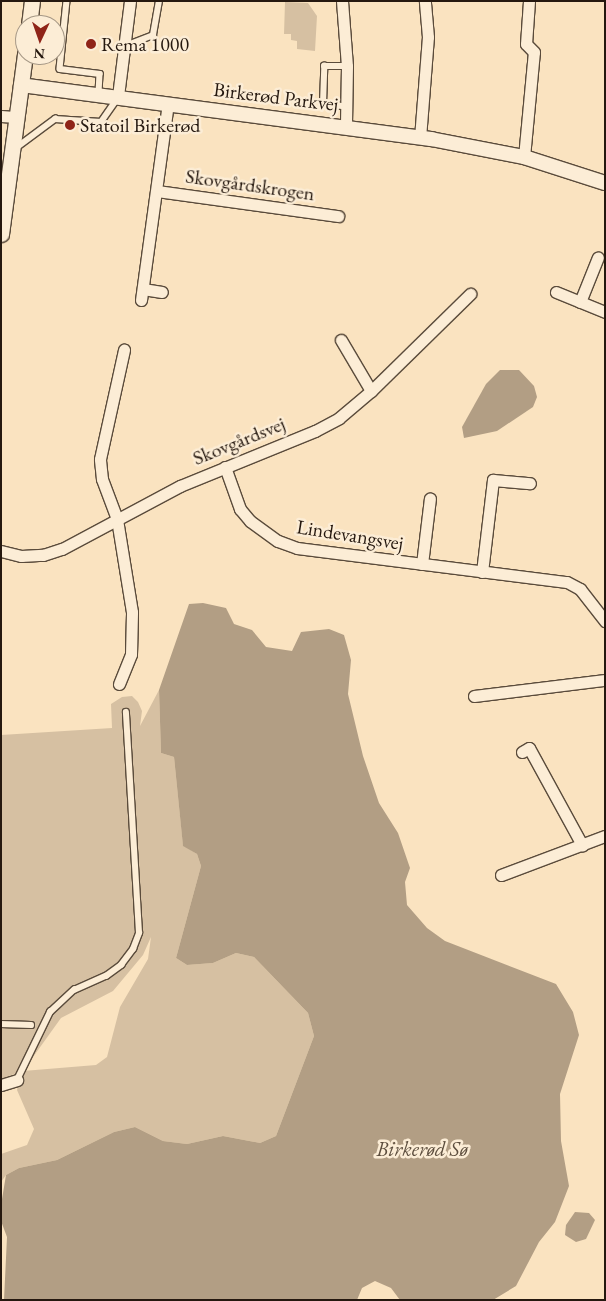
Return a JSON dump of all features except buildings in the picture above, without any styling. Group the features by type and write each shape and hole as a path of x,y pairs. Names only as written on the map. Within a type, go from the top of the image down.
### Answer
{"main road":[{"path":"30,15 32,1"},
{"path":"2,226 24,65"}],"street":[{"path":"118,96 130,1"},
{"path":"342,1 347,66 346,126"},
{"path":"420,138 428,37 425,1"},
{"path":"524,157 534,52 526,44 530,1"},
{"name":"Birkerød Parkvej","path":"21,85 346,126 420,138 524,157 605,183"},
{"name":"Skovgårdskrogen","path":"162,292 142,295 168,104"},
{"path":"1,116 17,117"},
{"name":"Skovgårdskrogen","path":"157,191 338,216"},
{"path":"580,302 598,257"},
{"path":"556,292 605,312"},
{"name":"Skovgårdsvej","path":"1,552 21,556 43,555 62,550 180,486 315,431 339,418 371,391 470,294"},
{"path":"341,340 371,391"},
{"path":"119,684 131,654 133,633 118,519 102,480 100,459 124,350"},
{"name":"Lindevangsvej","path":"225,467 240,509 250,521 278,541 297,548 567,582 580,589 605,621"},
{"path":"482,572 493,480 530,483"},
{"name":"Lindevangsvej","path":"422,564 430,498"},
{"path":"474,696 605,680"},
{"path":"522,752 529,748 582,845"},
{"path":"501,875 605,836"},
{"path":"1,1085 17,1080"}],"lane":[{"path":"67,1 60,69 100,74 99,94"},
{"path":"124,46 153,35 159,1"},
{"path":"346,107 323,104 324,66 347,66"},
{"path":"12,151 55,119 101,122 115,106 118,96"},
{"path":"17,1080 50,1012 74,990 106,976 121,965 133,949 139,933 126,712"},
{"path":"1,1024 30,1024"}],"shaded area":[{"path":"285,2 308,3 317,16 315,51 297,49 297,41 291,40 291,34 284,34"},
{"path":"159,690 161,753 174,757 183,845 197,854 201,866 176,958 187,965 213,963 236,953 254,957 308,1013 314,1036 276,1136 260,1143 223,1136 187,1144 163,1141 135,1127 114,1132 57,1160 19,1168 6,1175 1,1182 1,1154 27,1145 34,1129 17,1090 22,1071 1,1079 1,735 112,728 111,704 122,697 132,696 138,702 142,711 140,726","holes":["151,937 148,959 120,1007 107,1057 96,1065 23,1071 61,1018 113,991 143,955"]}],"water":[{"path":"500,370 519,370 534,386 537,397 533,407 497,431 464,438 462,427 486,384"},
{"name":"Birkerød Sø","path":"203,603 226,608 234,624 252,630 266,647 292,651 301,632 329,629 344,635 351,660 348,694 363,756 379,803 398,833 410,868 405,882 407,905 427,928 445,941 556,984 573,1012 579,1035 560,1094 561,1141 569,1186 555,1222 539,1242 516,1286 493,1300 400,1300 391,1288 375,1281 362,1288 357,1300 4,1300 7,1237 1,1221 1,1205 6,1175 19,1168 57,1160 114,1132 135,1127 163,1141 187,1144 223,1136 260,1143 276,1136 314,1036 308,1013 254,957 236,953 213,963 187,965 176,958 201,866 197,854 183,846 174,757 161,753 159,690 189,604"},
{"path":"575,1212 589,1213 595,1220 586,1239 576,1242 565,1235 566,1225"}],"place":[{"name":"Rema 1000","path":"91,44"},
{"name":"Statoil Birkerød","path":"70,125"}]}
